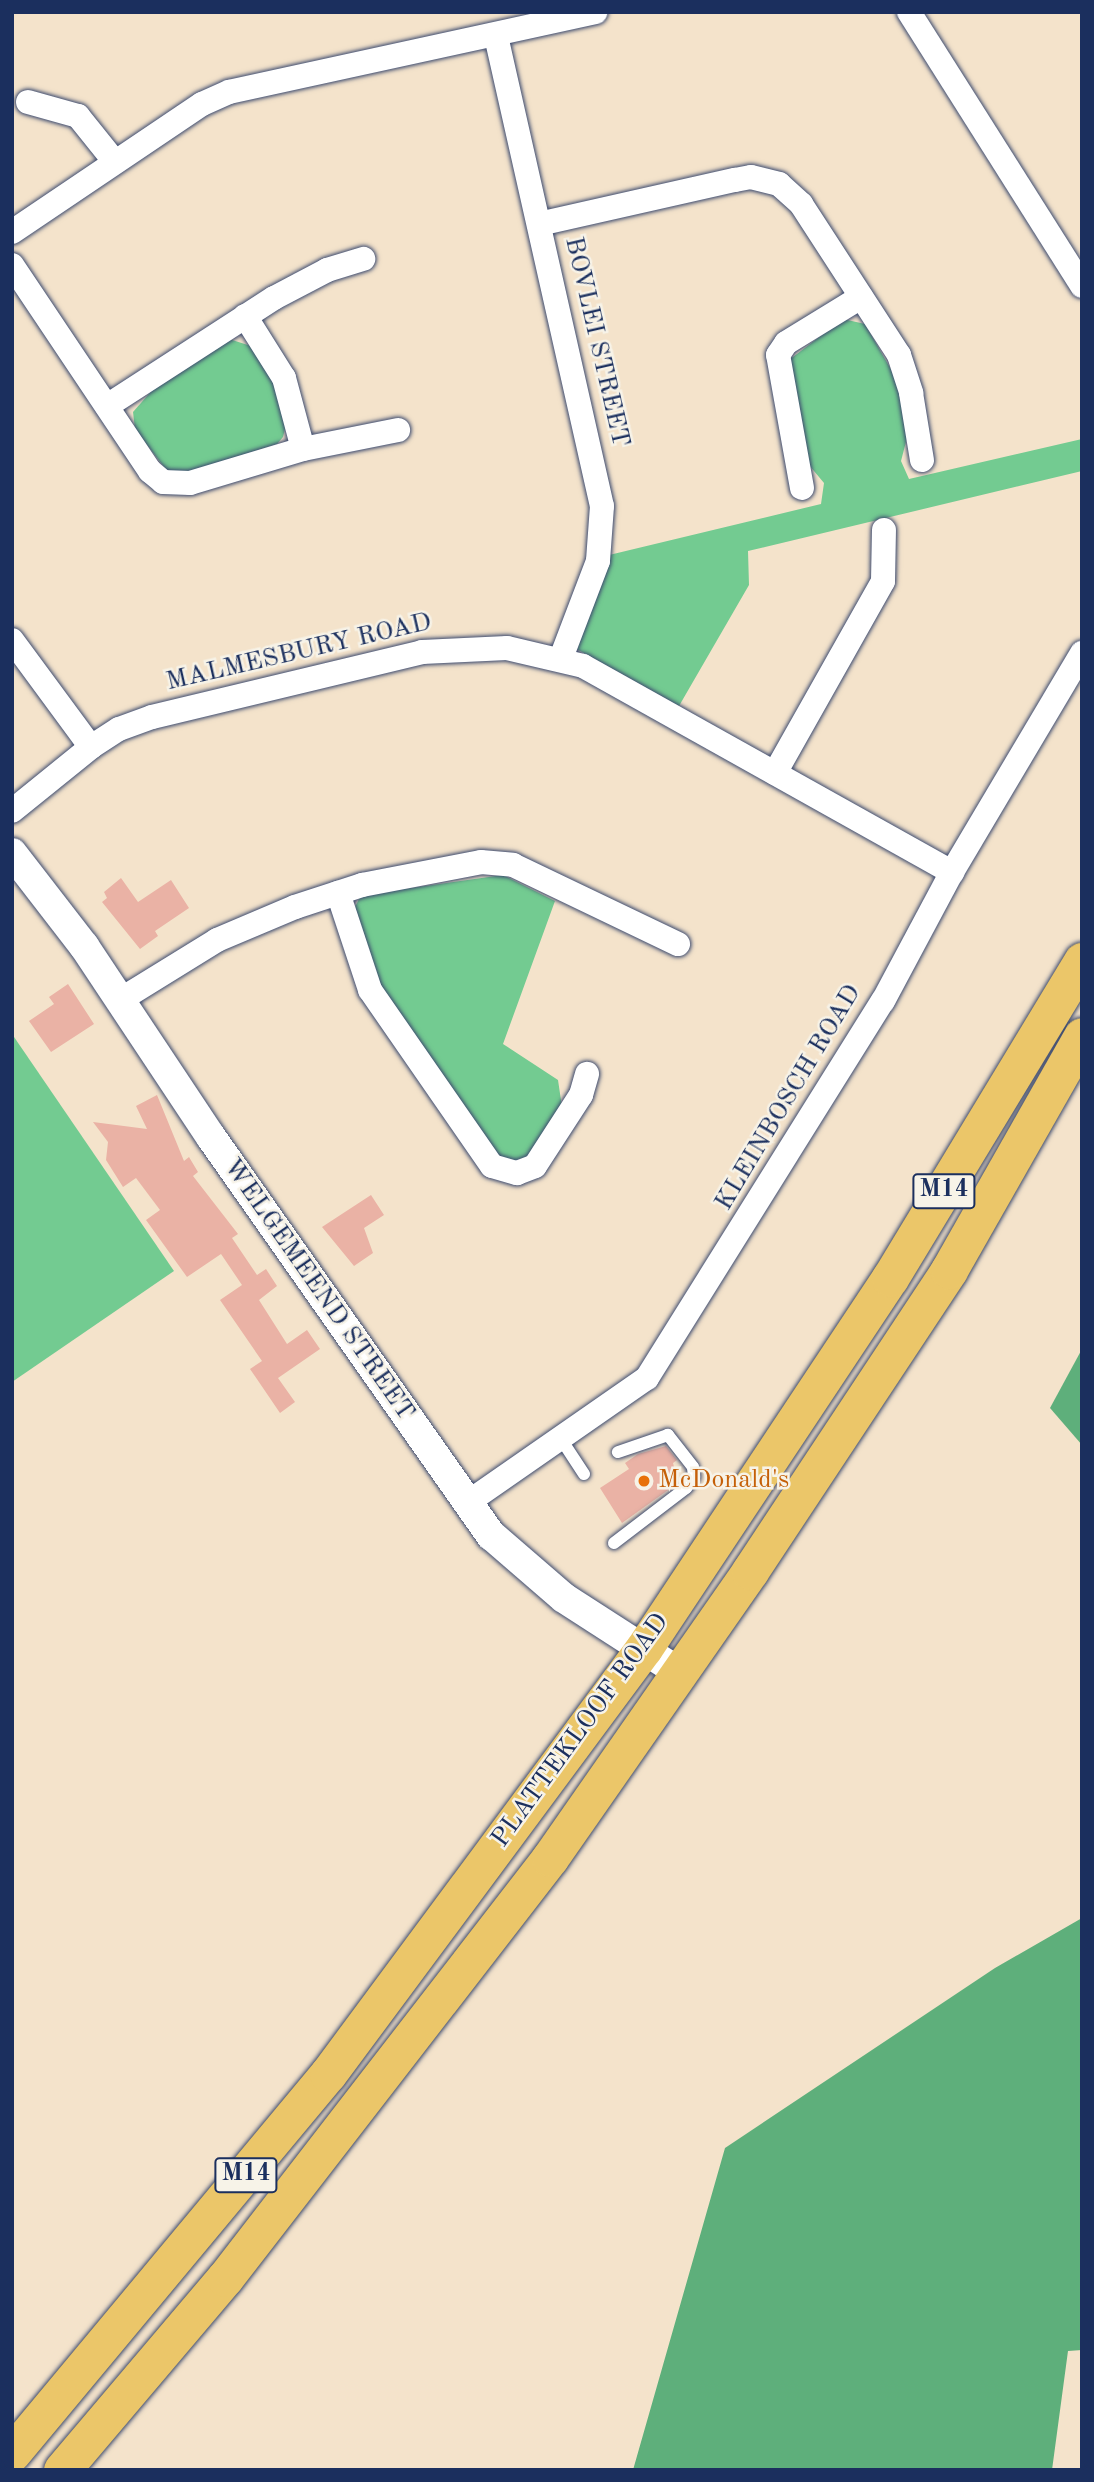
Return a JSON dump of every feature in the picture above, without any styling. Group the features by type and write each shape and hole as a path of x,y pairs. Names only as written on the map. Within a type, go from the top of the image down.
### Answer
{"main road":[{"name":"PLATTEKLOOF ROAD","path":"12,2453 328,2074 644,1648 890,1278 1082,961"},
{"name":"PLATTEKLOOF ROAD","path":"62,2470 225,2278 398,2059 550,1858 680,1672 949,1270 1082,1036"}],"street":[{"path":"12,232 202,104 229,92 496,36 595,12"},
{"path":"909,12 1082,286"},
{"name":"BOVLEI STREET","path":"496,36 603,523 593,578 561,658"},
{"path":"28,102 78,116 115,162"},
{"path":"539,224 735,180 771,181 801,204 905,372 922,460"},
{"path":"107,406 245,316 327,270 363,259"},
{"path":"12,265 149,471 163,482 190,483 303,449 398,430"},
{"path":"802,488 778,355 786,343 861,297"},
{"path":"245,316 285,378 303,449"},
{"path":"775,773 883,581 884,530"},
{"path":"12,640 91,747"},
{"name":"MALMESBURY ROAD","path":"12,811 91,747 118,729 152,717 422,652 506,648 561,658 583,666 952,872"},
{"name":"KLEINBOSCH ROAD","path":"467,1503 647,1378 658,1363 883,1001 952,872 1082,653"},
{"name":"WELGEMEEND STREET","path":"12,853 120,1000 467,1503 518,1562 564,1598 680,1672"},
{"path":"120,1000 217,940 362,884 497,861 513,865 678,944"},
{"path":"338,893 370,990 492,1167 516,1173 535,1166 581,1095 587,1074"}],"lane":[{"path":"614,1543 694,1477 693,1467 668,1435 618,1452"},
{"path":"561,1440 584,1474"}],"green space":[{"path":"843,319 865,324 897,380 908,434 901,461 909,479 1082,439 1082,471 748,551 749,585 679,706 573,647 605,556 821,504 824,483 809,465 789,360"},
{"path":"229,339 251,346 277,384 286,425 283,437 277,444 188,473 167,471 135,429 133,412 155,387"},
{"path":"503,875 555,901 503,1044 558,1080 562,1107 533,1158 516,1164 493,1158 378,991 352,913 361,895"},
{"path":"12,1034 174,1271 12,1382"},
{"path":"1082,1349 1082,1445 1050,1408"},
{"path":"1082,1918 1082,2350 1068,2351 1052,2470 633,2470 725,2148 995,1968"}],"building":[{"path":"121,878 138,902 171,880 189,908 155,931 158,936 140,949 102,902 107,898 104,892"},
{"path":"68,984 94,1024 51,1052 29,1021 54,1004 49,997"},
{"path":"157,1095 184,1161 189,1157 198,1172 193,1176 238,1234 232,1238 257,1275 266,1269 277,1286 259,1300 287,1344 307,1330 320,1349 278,1378 295,1402 280,1413 250,1369 262,1361 220,1300 242,1285 221,1254 187,1277 146,1220 160,1210 136,1178 123,1187 106,1160 108,1142 93,1122 147,1129 136,1106"},
{"path":"371,1195 384,1215 364,1228 373,1253 354,1266 322,1227"},
{"name":"McDonald's","path":"666,1446 677,1460 673,1463 678,1483 622,1523 600,1488 629,1469 625,1463 638,1454"}],"place":[{"name":"McDonald's","path":"644,1481"}]}
